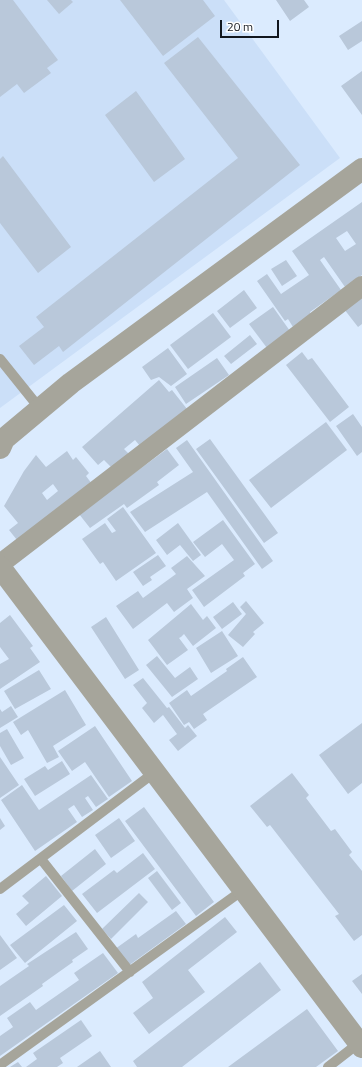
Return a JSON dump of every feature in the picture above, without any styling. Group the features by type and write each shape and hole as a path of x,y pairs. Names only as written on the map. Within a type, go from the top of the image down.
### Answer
{"street":[{"path":"0,448 4,439 41,410 71,383 362,169"},
{"path":"360,1045 0,566 362,286"}],"lane":[{"path":"0,359 41,410"},
{"path":"0,889 155,772"},
{"path":"41,859 130,972"},
{"path":"0,1065 243,890"},
{"path":"328,1067 360,1045"}],"shaded area":[{"path":"0,0 224,0 340,158 0,408"}],"building":[{"path":"0,0 13,0 58,60 47,68 51,73 24,93 17,84 0,97"},
{"path":"47,0 71,0 73,2 59,14"},
{"path":"120,0 203,0 215,16 163,56"},
{"path":"276,0 304,0 309,7 290,21"},
{"path":"362,21 362,41 348,50 339,36"},
{"path":"198,37 300,165 63,352 59,346 34,365 19,346 44,327 36,317 238,158 164,63"},
{"path":"362,71 362,115 341,86"},
{"path":"136,91 185,159 154,182 105,115"},
{"path":"3,156 71,247 38,273 0,223 0,159"},
{"path":"362,202 362,275 345,287 324,257 320,260 341,290 310,312 311,315 293,327 288,319 285,321 257,281 267,274 281,294 309,275 292,251","holes":["347,231 356,244 345,251 336,238"]},
{"path":"286,260 297,276 282,286 271,269"},
{"path":"244,290 257,308 230,328 217,311"},
{"path":"362,296 362,324 358,327 344,309"},
{"path":"273,307 290,331 267,348 249,324"},
{"path":"213,313 231,337 188,369 170,345"},
{"path":"250,335 257,344 231,364 224,356"},
{"path":"168,348 187,374 171,386 159,377 151,380 142,367"},
{"path":"302,352 308,360 312,358 349,407 330,422 286,365"},
{"path":"217,358 229,375 186,404 175,387"},
{"path":"159,380 169,392 172,390 187,409 140,446 135,440 124,449 130,455 113,469 104,460 98,465 82,447"},
{"path":"353,414 362,427 362,452 357,456 336,426"},
{"path":"326,422 347,450 271,508 249,480"},
{"path":"210,439 278,533 264,543 196,449"},
{"path":"187,440 273,561 262,569 207,492 145,532 130,512 193,472 176,448"},
{"path":"167,449 179,465 157,482 159,485 127,508 124,504 90,528 79,514"},
{"path":"67,451 73,460 76,457 89,473 86,476 92,484 17,540 9,530 18,523 4,506 24,471 36,455 46,467","holes":["53,484 58,491 47,500 42,493"]},
{"path":"123,507 156,553 116,581 103,562 100,564 82,539 105,523 112,533 116,531 107,519"},
{"path":"223,520 255,564 243,573 245,576 204,607 192,590 234,560 222,544 205,557 193,542"},
{"path":"178,523 201,555 193,561 180,545 167,555 156,540"},
{"path":"158,555 166,566 150,577 152,580 143,586 133,572"},
{"path":"187,556 205,576 187,589 193,598 174,612 167,603 133,629 116,606 138,591 143,598 176,574 171,568"},
{"path":"246,601 264,623 253,632 255,634 243,647 228,635 246,614 240,607"},
{"path":"233,602 242,614 222,629 213,617"},
{"path":"191,604 203,620 207,616 216,628 193,646 184,634 179,638 188,650 167,665 148,640"},
{"path":"10,615 33,646 30,648 40,662 0,689 0,664 9,659 0,647 0,623"},
{"path":"106,617 139,670 125,679 91,627"},
{"path":"222,631 238,656 211,673 196,648"},
{"path":"157,656 175,678 190,667 198,679 172,697 146,665"},
{"path":"243,657 257,677 203,714 207,720 194,729 189,722 184,725 169,703 187,690 191,696 227,671 226,669"},
{"path":"39,670 51,689 15,709 4,691"},
{"path":"143,678 167,708 169,707 185,728 188,725 197,736 178,751 169,740 177,734 163,715 154,723 142,708 147,703 133,685"},
{"path":"65,690 86,725 53,746 59,757 47,763 28,730 21,735 13,722"},
{"path":"11,706 18,717 0,728 0,709 2,712"},
{"path":"362,723 362,783 348,794 319,755"},
{"path":"95,726 132,781 109,797 85,762 72,771 58,751"},
{"path":"7,729 24,758 11,765 0,746 0,733"},
{"path":"0,757 19,785 0,798"},
{"path":"62,761 70,774 35,796 24,779 45,766 48,770"},
{"path":"292,773 309,795 306,798 331,831 335,829 352,852 349,855 362,871 362,935 354,941 335,916 339,914 270,825 267,827 250,806"},
{"path":"91,775 108,799 96,807 88,796 85,798 93,810 82,817 74,805 68,809 77,822 35,851 1,800 22,785 39,810"},
{"path":"144,807 214,902 196,916 125,821"},
{"path":"0,818 5,826 0,830"},
{"path":"119,818 135,841 111,858 95,835"},
{"path":"95,849 106,864 72,891 61,876"},
{"path":"143,853 155,869 97,913 82,894 114,870 117,873"},
{"path":"157,871 181,903 172,910 148,878"},
{"path":"46,876 62,896 26,926 16,914 29,903 22,896"},
{"path":"139,893 148,902 111,939 102,929"},
{"path":"64,905 77,921 25,963 10,945"},
{"path":"176,911 186,924 128,966 115,949 136,934 138,938"},
{"path":"225,917 237,932 188,970 205,992 149,1034 133,1013 153,998 142,982"},
{"path":"76,932 88,949 72,960 73,962 42,984 43,986 0,1016 0,986 29,966 27,964"},
{"path":"0,935 17,958 0,970"},
{"path":"103,953 118,973 0,1056 0,1036 13,1027 7,1018 30,1002 36,1010 79,980 74,973"},
{"path":"260,962 281,990 182,1067 137,1067 133,1061"},
{"path":"362,974 362,994 352,981"},
{"path":"307,1009 338,1051 316,1067 228,1067"},
{"path":"81,1020 92,1036 60,1058 63,1063 57,1067 26,1067 37,1059 33,1053"},
{"path":"100,1051 111,1067 77,1067"},
{"path":"18,1062 22,1067 10,1067"}]}
